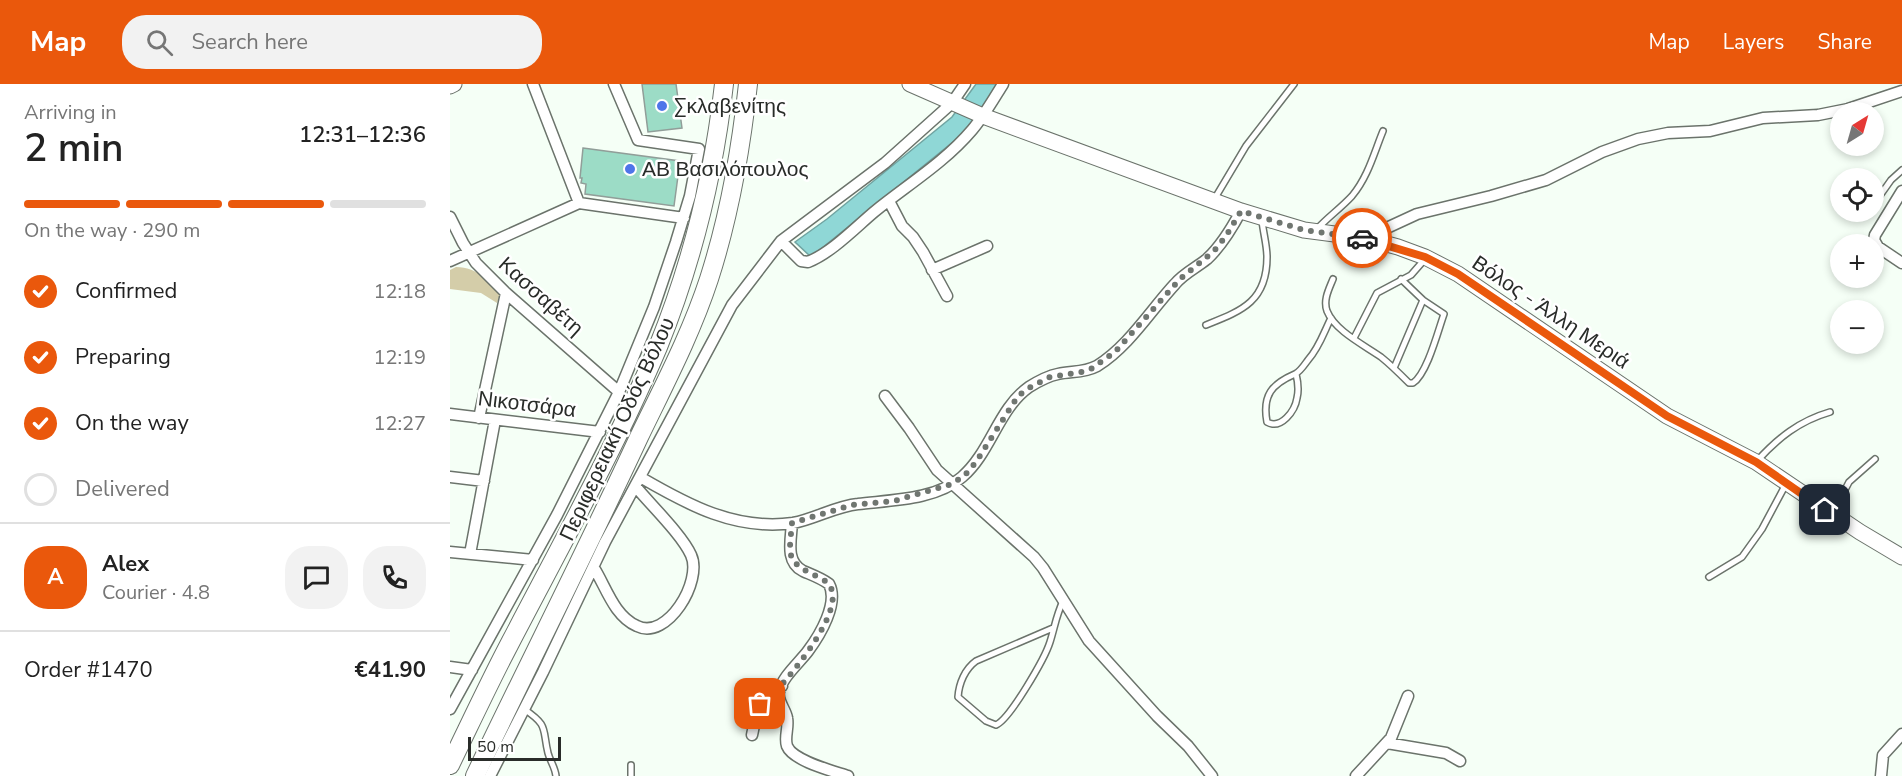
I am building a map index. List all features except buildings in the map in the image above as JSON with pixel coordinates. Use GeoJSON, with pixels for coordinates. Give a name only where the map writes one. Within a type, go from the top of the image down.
{"type":"FeatureCollection","features":[{"type":"Feature","properties":{"kind":"main road"},"geometry":{"type":"LineString","coordinates":[[450,86],[454,84]]}},
{"type":"Feature","properties":{"kind":"main road","name":"Περιφερειακή Οδός Βόλου"},"geometry":{"type":"LineString","coordinates":[[450,765],[509,644],[615,440],[658,346],[679,286],[706,192],[719,130],[724,84]]}},
{"type":"Feature","properties":{"kind":"main road","name":"Βόλος - Άλλη Μεριά"},"geometry":{"type":"LineString","coordinates":[[910,84],[983,116],[1241,211],[1316,232],[1365,238],[1425,257],[1467,280],[1667,416],[1756,462],[1832,514],[1902,557]]}},
{"type":"Feature","properties":{"kind":"main road","name":"Περιφερειακή Οδός Βόλου"},"geometry":{"type":"LineString","coordinates":[[475,776],[558,603],[607,509],[699,306],[709,277],[730,194],[750,89]]}},
{"type":"Feature","properties":{"kind":"street"},"geometry":{"type":"LineString","coordinates":[[533,84],[579,203]]}},
{"type":"Feature","properties":{"kind":"street"},"geometry":{"type":"LineString","coordinates":[[450,709],[533,560],[600,432],[654,307],[684,218],[699,149],[638,140],[614,84]]}},
{"type":"Feature","properties":{"kind":"street"},"geometry":{"type":"LineString","coordinates":[[490,776],[605,542],[732,305],[781,241],[885,163],[952,103],[965,84]]}},
{"type":"Feature","properties":{"kind":"street"},"geometry":{"type":"LineString","coordinates":[[781,241],[801,261],[810,261],[844,237],[927,173],[960,143],[983,116],[1002,84]]}},
{"type":"Feature","properties":{"kind":"street"},"geometry":{"type":"LineString","coordinates":[[1365,238],[1417,213],[1491,196],[1546,180],[1602,152],[1638,139],[1710,131],[1764,118],[1818,115],[1848,109],[1902,91]]}},
{"type":"Feature","properties":{"kind":"street"},"geometry":{"type":"LineString","coordinates":[[1902,191],[1874,240],[1878,247],[1902,263]]}},
{"type":"Feature","properties":{"kind":"street"},"geometry":{"type":"LineString","coordinates":[[889,201],[902,226],[915,239],[947,296]]}},
{"type":"Feature","properties":{"kind":"street"},"geometry":{"type":"LineString","coordinates":[[450,261],[579,203],[684,218]]}},
{"type":"Feature","properties":{"kind":"street"},"geometry":{"type":"LineString","coordinates":[[638,482],[708,512],[732,520],[762,525],[792,523],[852,505],[894,501],[952,484],[965,475],[976,462],[1018,396],[1050,377],[1091,369],[1115,352],[1180,279],[1214,251],[1241,211]]}},
{"type":"Feature","properties":{"kind":"street","name":"Κασσαβέτη"},"geometry":{"type":"LineString","coordinates":[[450,218],[468,253],[476,263],[506,293],[619,392]]}},
{"type":"Feature","properties":{"kind":"street"},"geometry":{"type":"LineString","coordinates":[[932,270],[987,246]]}},
{"type":"Feature","properties":{"kind":"street"},"geometry":{"type":"LineString","coordinates":[[479,418],[506,293]]}},
{"type":"Feature","properties":{"kind":"street"},"geometry":{"type":"LineString","coordinates":[[885,396],[934,466],[1034,557],[1089,641],[1157,716],[1188,746],[1212,776]]}},
{"type":"Feature","properties":{"kind":"street","name":"Νικοτσάρα"},"geometry":{"type":"LineString","coordinates":[[450,414],[600,432]]}},
{"type":"Feature","properties":{"kind":"street"},"geometry":{"type":"LineString","coordinates":[[470,554],[495,420]]}},
{"type":"Feature","properties":{"kind":"street"},"geometry":{"type":"LineString","coordinates":[[450,477],[484,481]]}},
{"type":"Feature","properties":{"kind":"street"},"geometry":{"type":"LineString","coordinates":[[594,568],[619,613],[636,626],[650,629],[662,623],[683,600],[694,576],[692,555],[638,482]]}},
{"type":"Feature","properties":{"kind":"street"},"geometry":{"type":"LineString","coordinates":[[792,523],[790,553],[793,562],[798,568],[829,584],[833,596],[829,612],[812,645],[782,686],[779,698],[787,717],[786,743],[789,750],[800,758],[848,776]]}},
{"type":"Feature","properties":{"kind":"street"},"geometry":{"type":"LineString","coordinates":[[450,552],[533,560]]}},
{"type":"Feature","properties":{"kind":"street"},"geometry":{"type":"LineString","coordinates":[[450,668],[472,670]]}},
{"type":"Feature","properties":{"kind":"street"},"geometry":{"type":"LineString","coordinates":[[752,735],[756,714],[765,695],[782,686]]}},
{"type":"Feature","properties":{"kind":"street"},"geometry":{"type":"LineString","coordinates":[[1356,776],[1388,743],[1408,696]]}},
{"type":"Feature","properties":{"kind":"street"},"geometry":{"type":"LineString","coordinates":[[1881,776],[1883,755],[1902,734]]}},
{"type":"Feature","properties":{"kind":"street"},"geometry":{"type":"LineString","coordinates":[[1388,743],[1439,751],[1460,760]]}},
{"type":"Feature","properties":{"kind":"lane"},"geometry":{"type":"LineString","coordinates":[[1213,201],[1246,146],[1294,84]]}},
{"type":"Feature","properties":{"kind":"lane"},"geometry":{"type":"LineString","coordinates":[[1316,232],[1363,182],[1383,131]]}},
{"type":"Feature","properties":{"kind":"lane"},"geometry":{"type":"LineString","coordinates":[[1884,191],[1902,170]]}},
{"type":"Feature","properties":{"kind":"lane"},"geometry":{"type":"LineString","coordinates":[[1206,325],[1244,308],[1258,295],[1266,271],[1267,258],[1262,218]]}},
{"type":"Feature","properties":{"kind":"lane"},"geometry":{"type":"LineString","coordinates":[[1354,338],[1377,293],[1418,269],[1425,257]]}},
{"type":"Feature","properties":{"kind":"lane"},"geometry":{"type":"LineString","coordinates":[[1333,279],[1325,300],[1331,318],[1394,368],[1409,383],[1413,383],[1425,366],[1444,314],[1423,300],[1401,279]]}},
{"type":"Feature","properties":{"kind":"lane"},"geometry":{"type":"LineString","coordinates":[[1394,368],[1423,300]]}},
{"type":"Feature","properties":{"kind":"lane"},"geometry":{"type":"LineString","coordinates":[[1296,374],[1298,392],[1295,405],[1281,422],[1270,424],[1267,422],[1266,414],[1270,393],[1284,378],[1296,374],[1311,357],[1331,318]]}},
{"type":"Feature","properties":{"kind":"lane"},"geometry":{"type":"LineString","coordinates":[[1756,462],[1776,440],[1792,428],[1830,412]]}},
{"type":"Feature","properties":{"kind":"lane"},"geometry":{"type":"LineString","coordinates":[[1832,514],[1849,482],[1875,459]]}},
{"type":"Feature","properties":{"kind":"lane"},"geometry":{"type":"LineString","coordinates":[[1709,577],[1742,557],[1762,529],[1786,483]]}},
{"type":"Feature","properties":{"kind":"lane"},"geometry":{"type":"LineString","coordinates":[[1053,628],[976,661],[963,677],[958,697],[986,721],[996,725],[1002,722],[1018,700],[1046,652],[1063,601]]}},
{"type":"Feature","properties":{"kind":"lane"},"geometry":{"type":"LineString","coordinates":[[524,709],[542,724],[555,776]]}},
{"type":"Feature","properties":{"kind":"lane"},"geometry":{"type":"LineString","coordinates":[[631,765],[631,776]]}},
{"type":"Feature","properties":{"kind":"shaded area"},"geometry":{"type":"Polygon","coordinates":[[[456,267],[476,272],[486,279],[500,294],[497,303],[481,293],[450,289],[450,270],[456,267]]]}},
{"type":"Feature","properties":{"kind":"water"},"geometry":{"type":"Polygon","coordinates":[[[976,84],[998,84],[969,129],[811,257],[795,242],[827,219],[952,117],[976,84]]]}},
{"type":"Feature","properties":{"kind":"way so far"},"geometry":{"type":"LineString","coordinates":[[760,704],[771,690],[782,686],[812,645],[832,604],[833,590],[829,584],[798,568],[793,562],[790,553],[792,523],[852,505],[884,503],[940,490],[965,475],[986,448],[1018,396],[1037,382],[1059,374],[1082,372],[1102,363],[1133,334],[1180,279],[1214,251],[1241,211],[1304,230],[1362,238]]}},
{"type":"Feature","properties":{"kind":"place","name":"Σκλαβενίτης"},"geometry":{"type":"Point","coordinates":[662,106]}},
{"type":"Feature","properties":{"kind":"place","name":"ΑΒ Βασιλόπουλος"},"geometry":{"type":"Point","coordinates":[630,169]}},
{"type":"Feature","properties":{"kind":"route"},"geometry":{"type":"LineString","coordinates":[[1362,238],[1425,257],[1458,274],[1667,416],[1756,462],[1825,510]]}}]}
